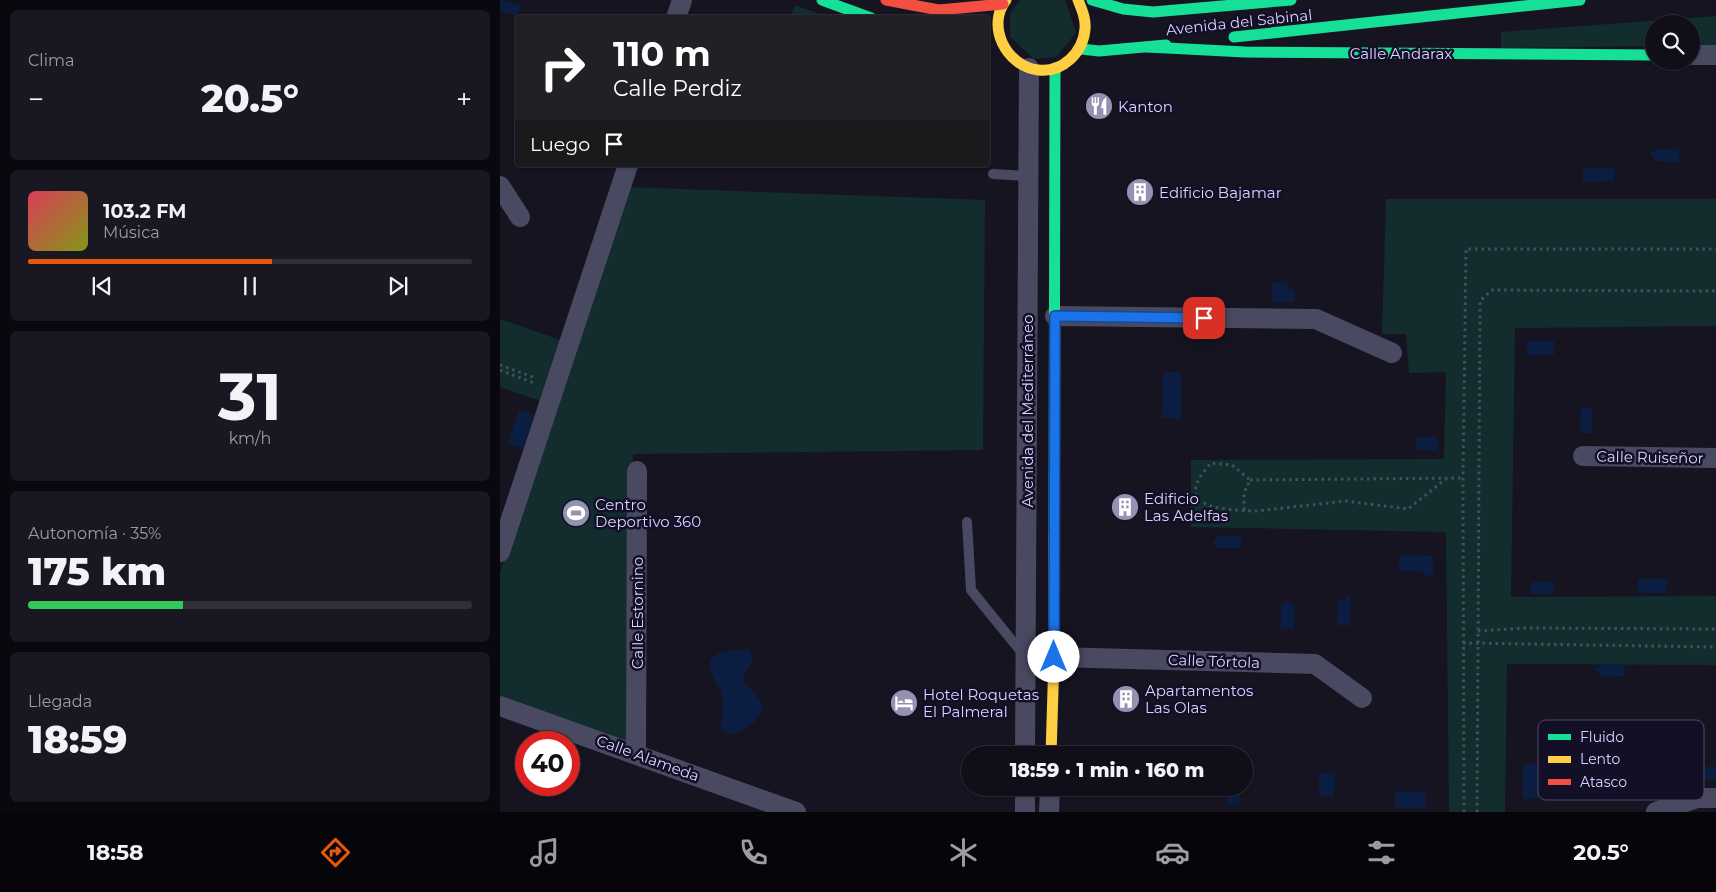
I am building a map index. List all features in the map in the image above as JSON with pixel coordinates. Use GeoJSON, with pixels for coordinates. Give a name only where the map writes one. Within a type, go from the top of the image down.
{"type":"FeatureCollection","features":[{"type":"Feature","properties":{"kind":"street"},"geometry":{"type":"LineString","coordinates":[[677,15],[682,0]]}},
{"type":"Feature","properties":{"kind":"street"},"geometry":{"type":"LineString","coordinates":[[822,0],[863,15]]}},
{"type":"Feature","properties":{"kind":"street"},"geometry":{"type":"LineString","coordinates":[[886,0],[939,10],[1005,2]]}},
{"type":"Feature","properties":{"kind":"street"},"geometry":{"type":"LineString","coordinates":[[1005,62],[1037,70],[1055,68],[1069,62],[1080,49],[1086,34],[1084,8],[1078,0]]}},
{"type":"Feature","properties":{"kind":"street","name":"Avenida del Sabinal"},"geometry":{"type":"LineString","coordinates":[[1092,0],[1123,9],[1153,12],[1291,0]]}},
{"type":"Feature","properties":{"kind":"street","name":"Avenida del Sabinal"},"geometry":{"type":"LineString","coordinates":[[1080,49],[1099,50],[1148,47],[1580,0]]}},
{"type":"Feature","properties":{"kind":"street"},"geometry":{"type":"LineString","coordinates":[[1005,2],[998,18],[999,36],[1005,50],[1026,66]]}},
{"type":"Feature","properties":{"kind":"street","name":"Calle Andarax"},"geometry":{"type":"LineString","coordinates":[[1148,47],[1244,52],[1645,54]]}},
{"type":"Feature","properties":{"kind":"street"},"geometry":{"type":"LineString","coordinates":[[1700,55],[1716,55]]}},
{"type":"Feature","properties":{"kind":"street","name":"Avenida del Mediterráneo"},"geometry":{"type":"LineString","coordinates":[[1025,746],[1029,176],[1026,66]]}},
{"type":"Feature","properties":{"kind":"street","name":"Avenida del Mediterráneo"},"geometry":{"type":"LineString","coordinates":[[1051,746],[1054,657],[1055,68]]}},
{"type":"Feature","properties":{"kind":"street"},"geometry":{"type":"LineString","coordinates":[[500,552],[627,167]]}},
{"type":"Feature","properties":{"kind":"street"},"geometry":{"type":"LineString","coordinates":[[500,186],[520,216]]}},
{"type":"Feature","properties":{"kind":"street"},"geometry":{"type":"LineString","coordinates":[[1055,316],[1316,319],[1392,352]]}},
{"type":"Feature","properties":{"kind":"street","name":"Calle Ruiseñor"},"geometry":{"type":"LineString","coordinates":[[1584,456],[1716,458]]}},
{"type":"Feature","properties":{"kind":"street","name":"Calle Estornino"},"geometry":{"type":"LineString","coordinates":[[636,754],[637,471]]}},
{"type":"Feature","properties":{"kind":"street","name":"Calle Tórtola"},"geometry":{"type":"LineString","coordinates":[[1054,657],[1315,664],[1362,698]]}},
{"type":"Feature","properties":{"kind":"street","name":"Calle Alameda"},"geometry":{"type":"LineString","coordinates":[[500,706],[796,812]]}},
{"type":"Feature","properties":{"kind":"street"},"geometry":{"type":"LineString","coordinates":[[1025,796],[1025,812]]}},
{"type":"Feature","properties":{"kind":"street"},"geometry":{"type":"LineString","coordinates":[[1049,812],[1050,796]]}},
{"type":"Feature","properties":{"kind":"street"},"geometry":{"type":"LineString","coordinates":[[1656,812],[1692,800]]}},
{"type":"Feature","properties":{"kind":"lane"},"geometry":{"type":"LineString","coordinates":[[993,174],[1029,176]]}},
{"type":"Feature","properties":{"kind":"lane"},"geometry":{"type":"LineString","coordinates":[[967,522],[971,590],[1026,658]]}},
{"type":"Feature","properties":{"kind":"path"},"geometry":{"type":"LineString","coordinates":[[1464,812],[1463,478],[1466,249],[1716,249]]}},
{"type":"Feature","properties":{"kind":"path"},"geometry":{"type":"LineString","coordinates":[[1476,812],[1480,301],[1492,290],[1716,290]]}},
{"type":"Feature","properties":{"kind":"path"},"geometry":{"type":"LineString","coordinates":[[500,364],[554,388]]}},
{"type":"Feature","properties":{"kind":"path"},"geometry":{"type":"LineString","coordinates":[[500,370],[554,388]]}},
{"type":"Feature","properties":{"kind":"path"},"geometry":{"type":"LineString","coordinates":[[1447,478],[1408,509],[1346,501],[1256,511],[1212,508],[1200,500],[1196,491],[1198,479],[1211,463],[1232,465],[1250,480],[1447,478],[1463,478]]}},
{"type":"Feature","properties":{"kind":"path"},"geometry":{"type":"LineString","coordinates":[[1244,510],[1244,493],[1250,480]]}},
{"type":"Feature","properties":{"kind":"path"},"geometry":{"type":"LineString","coordinates":[[1478,631],[1526,628],[1716,629]]}},
{"type":"Feature","properties":{"kind":"path"},"geometry":{"type":"LineString","coordinates":[[1463,643],[1716,647]]}},
{"type":"Feature","properties":{"kind":"green space"},"geometry":{"type":"Polygon","coordinates":[[[1020,0],[1065,0],[1076,33],[1056,57],[1034,59],[1010,37],[1010,13],[1020,0]]]}},
{"type":"Feature","properties":{"kind":"green space"},"geometry":{"type":"Polygon","coordinates":[[[795,5],[822,15],[791,15],[795,5]]]}},
{"type":"Feature","properties":{"kind":"green space"},"geometry":{"type":"Polygon","coordinates":[[[1716,16],[1716,45],[1700,46],[1700,17],[1716,16]]]}},
{"type":"Feature","properties":{"kind":"green space"},"geometry":{"type":"Polygon","coordinates":[[[1645,21],[1645,46],[1501,48],[1501,32],[1645,21]]]}},
{"type":"Feature","properties":{"kind":"green space","name":"Centro Deportivo 360"},"geometry":{"type":"Polygon","coordinates":[[[626,187],[985,200],[983,450],[633,454],[631,746],[500,699],[500,573],[626,187]]]}},
{"type":"Feature","properties":{"kind":"green space"},"geometry":{"type":"Polygon","coordinates":[[[1386,199],[1716,199],[1716,326],[1515,328],[1511,597],[1716,596],[1716,665],[1507,664],[1505,812],[1449,812],[1446,532],[1191,527],[1191,460],[1444,459],[1446,372],[1409,373],[1406,334],[1382,334],[1386,199]]]}},
{"type":"Feature","properties":{"kind":"green space"},"geometry":{"type":"Polygon","coordinates":[[[500,319],[569,343],[549,404],[500,387],[500,319]]]}},
{"type":"Feature","properties":{"kind":"water"},"geometry":{"type":"Polygon","coordinates":[[[500,0],[520,5],[517,15],[500,11],[500,0]]]}},
{"type":"Feature","properties":{"kind":"water"},"geometry":{"type":"Polygon","coordinates":[[[1655,149],[1679,149],[1679,162],[1655,161],[1650,155],[1651,152],[1655,152],[1655,149]]]}},
{"type":"Feature","properties":{"kind":"water"},"geometry":{"type":"Polygon","coordinates":[[[1583,168],[1615,168],[1614,181],[1583,182],[1583,168]]]}},
{"type":"Feature","properties":{"kind":"water"},"geometry":{"type":"Polygon","coordinates":[[[1272,283],[1287,283],[1287,289],[1295,289],[1295,302],[1272,302],[1272,283]]]}},
{"type":"Feature","properties":{"kind":"water"},"geometry":{"type":"Polygon","coordinates":[[[1527,341],[1554,341],[1554,355],[1527,355],[1527,341]]]}},
{"type":"Feature","properties":{"kind":"water"},"geometry":{"type":"Polygon","coordinates":[[[1163,372],[1181,372],[1181,419],[1162,418],[1163,372]]]}},
{"type":"Feature","properties":{"kind":"water"},"geometry":{"type":"Polygon","coordinates":[[[1581,408],[1592,408],[1592,433],[1580,433],[1581,408]]]}},
{"type":"Feature","properties":{"kind":"water"},"geometry":{"type":"Polygon","coordinates":[[[519,410],[534,415],[523,449],[508,444],[519,410]]]}},
{"type":"Feature","properties":{"kind":"water"},"geometry":{"type":"Polygon","coordinates":[[[1416,437],[1438,437],[1438,451],[1416,450],[1416,437]]]}},
{"type":"Feature","properties":{"kind":"water"},"geometry":{"type":"Polygon","coordinates":[[[1216,536],[1241,536],[1241,548],[1217,548],[1213,542],[1217,538],[1216,536]]]}},
{"type":"Feature","properties":{"kind":"water"},"geometry":{"type":"Polygon","coordinates":[[[1399,555],[1433,556],[1433,574],[1427,576],[1420,571],[1399,571],[1399,555]]]}},
{"type":"Feature","properties":{"kind":"water"},"geometry":{"type":"Polygon","coordinates":[[[1638,579],[1668,579],[1666,593],[1638,593],[1638,579]]]}},
{"type":"Feature","properties":{"kind":"water"},"geometry":{"type":"Polygon","coordinates":[[[1531,582],[1554,582],[1554,594],[1531,594],[1531,582]]]}},
{"type":"Feature","properties":{"kind":"water"},"geometry":{"type":"Polygon","coordinates":[[[1347,596],[1351,596],[1350,625],[1337,625],[1338,599],[1346,600],[1347,596]]]}},
{"type":"Feature","properties":{"kind":"water"},"geometry":{"type":"Polygon","coordinates":[[[1286,601],[1294,604],[1294,629],[1281,629],[1281,604],[1284,604],[1286,601]]]}},
{"type":"Feature","properties":{"kind":"water"},"geometry":{"type":"Polygon","coordinates":[[[742,649],[749,650],[753,659],[743,680],[759,699],[762,710],[756,720],[746,729],[729,734],[720,727],[723,700],[710,665],[714,656],[719,653],[742,649]]]}},
{"type":"Feature","properties":{"kind":"water"},"geometry":{"type":"Polygon","coordinates":[[[1600,665],[1624,665],[1625,676],[1600,677],[1600,674],[1595,671],[1600,665]]]}},
{"type":"Feature","properties":{"kind":"water"},"geometry":{"type":"Polygon","coordinates":[[[1531,762],[1538,766],[1538,798],[1523,799],[1523,769],[1521,767],[1531,762]]]}},
{"type":"Feature","properties":{"kind":"water"},"geometry":{"type":"Polygon","coordinates":[[[1705,767],[1716,767],[1716,780],[1705,780],[1705,767]]]}},
{"type":"Feature","properties":{"kind":"water"},"geometry":{"type":"Polygon","coordinates":[[[1319,773],[1335,773],[1334,797],[1319,796],[1319,773]]]}},
{"type":"Feature","properties":{"kind":"water"},"geometry":{"type":"Polygon","coordinates":[[[1395,791],[1426,792],[1426,808],[1395,808],[1395,791]]]}},
{"type":"Feature","properties":{"kind":"water"},"geometry":{"type":"Polygon","coordinates":[[[1227,796],[1240,796],[1239,805],[1227,804],[1227,796]]]}},
{"type":"Feature","properties":{"kind":"traffic: fast"},"geometry":{"type":"LineString","coordinates":[[822,0],[863,15]]}},
{"type":"Feature","properties":{"kind":"traffic: fast"},"geometry":{"type":"LineString","coordinates":[[1092,0],[1123,9],[1153,12],[1291,0]]}},
{"type":"Feature","properties":{"kind":"traffic: fast"},"geometry":{"type":"LineString","coordinates":[[1234,37],[1580,0]]}},
{"type":"Feature","properties":{"kind":"traffic: fast"},"geometry":{"type":"LineString","coordinates":[[1081,49],[1099,51],[1166,45]]}},
{"type":"Feature","properties":{"kind":"traffic: fast"},"geometry":{"type":"LineString","coordinates":[[1147,47],[1245,52],[1645,55]]}},
{"type":"Feature","properties":{"kind":"traffic: fast"},"geometry":{"type":"LineString","coordinates":[[1054,536],[1055,68]]}},
{"type":"Feature","properties":{"kind":"traffic: slow"},"geometry":{"type":"LineString","coordinates":[[1006,0],[1000,10],[998,21],[999,33],[1003,43],[1017,61],[1027,67],[1038,70],[1047,70],[1063,65],[1076,53],[1083,38],[1085,25],[1078,0]]}},
{"type":"Feature","properties":{"kind":"traffic: slow"},"geometry":{"type":"LineString","coordinates":[[1051,746],[1054,657],[1054,536]]}},
{"type":"Feature","properties":{"kind":"traffic: jam"},"geometry":{"type":"LineString","coordinates":[[886,0],[939,10],[1003,4]]}},
{"type":"Feature","properties":{"kind":"place","name":"Kanton"},"geometry":{"type":"Point","coordinates":[1099,106]}},
{"type":"Feature","properties":{"kind":"place","name":"Edificio Bajamar"},"geometry":{"type":"Point","coordinates":[1140,192]}},
{"type":"Feature","properties":{"kind":"place","name":"Edificio Las Adelfas"},"geometry":{"type":"Point","coordinates":[1125,507]}},
{"type":"Feature","properties":{"kind":"place","name":"Centro Deportivo 360"},"geometry":{"type":"Point","coordinates":[576,513]}},
{"type":"Feature","properties":{"kind":"place","name":"Apartamentos Las Olas"},"geometry":{"type":"Point","coordinates":[1126,699]}},
{"type":"Feature","properties":{"kind":"place","name":"Hotel Roquetas El Palmeral"},"geometry":{"type":"Point","coordinates":[904,703]}},
{"type":"Feature","properties":{"kind":"route"},"geometry":{"type":"LineString","coordinates":[[1054,657],[1055,316],[1204,318]]}}]}
